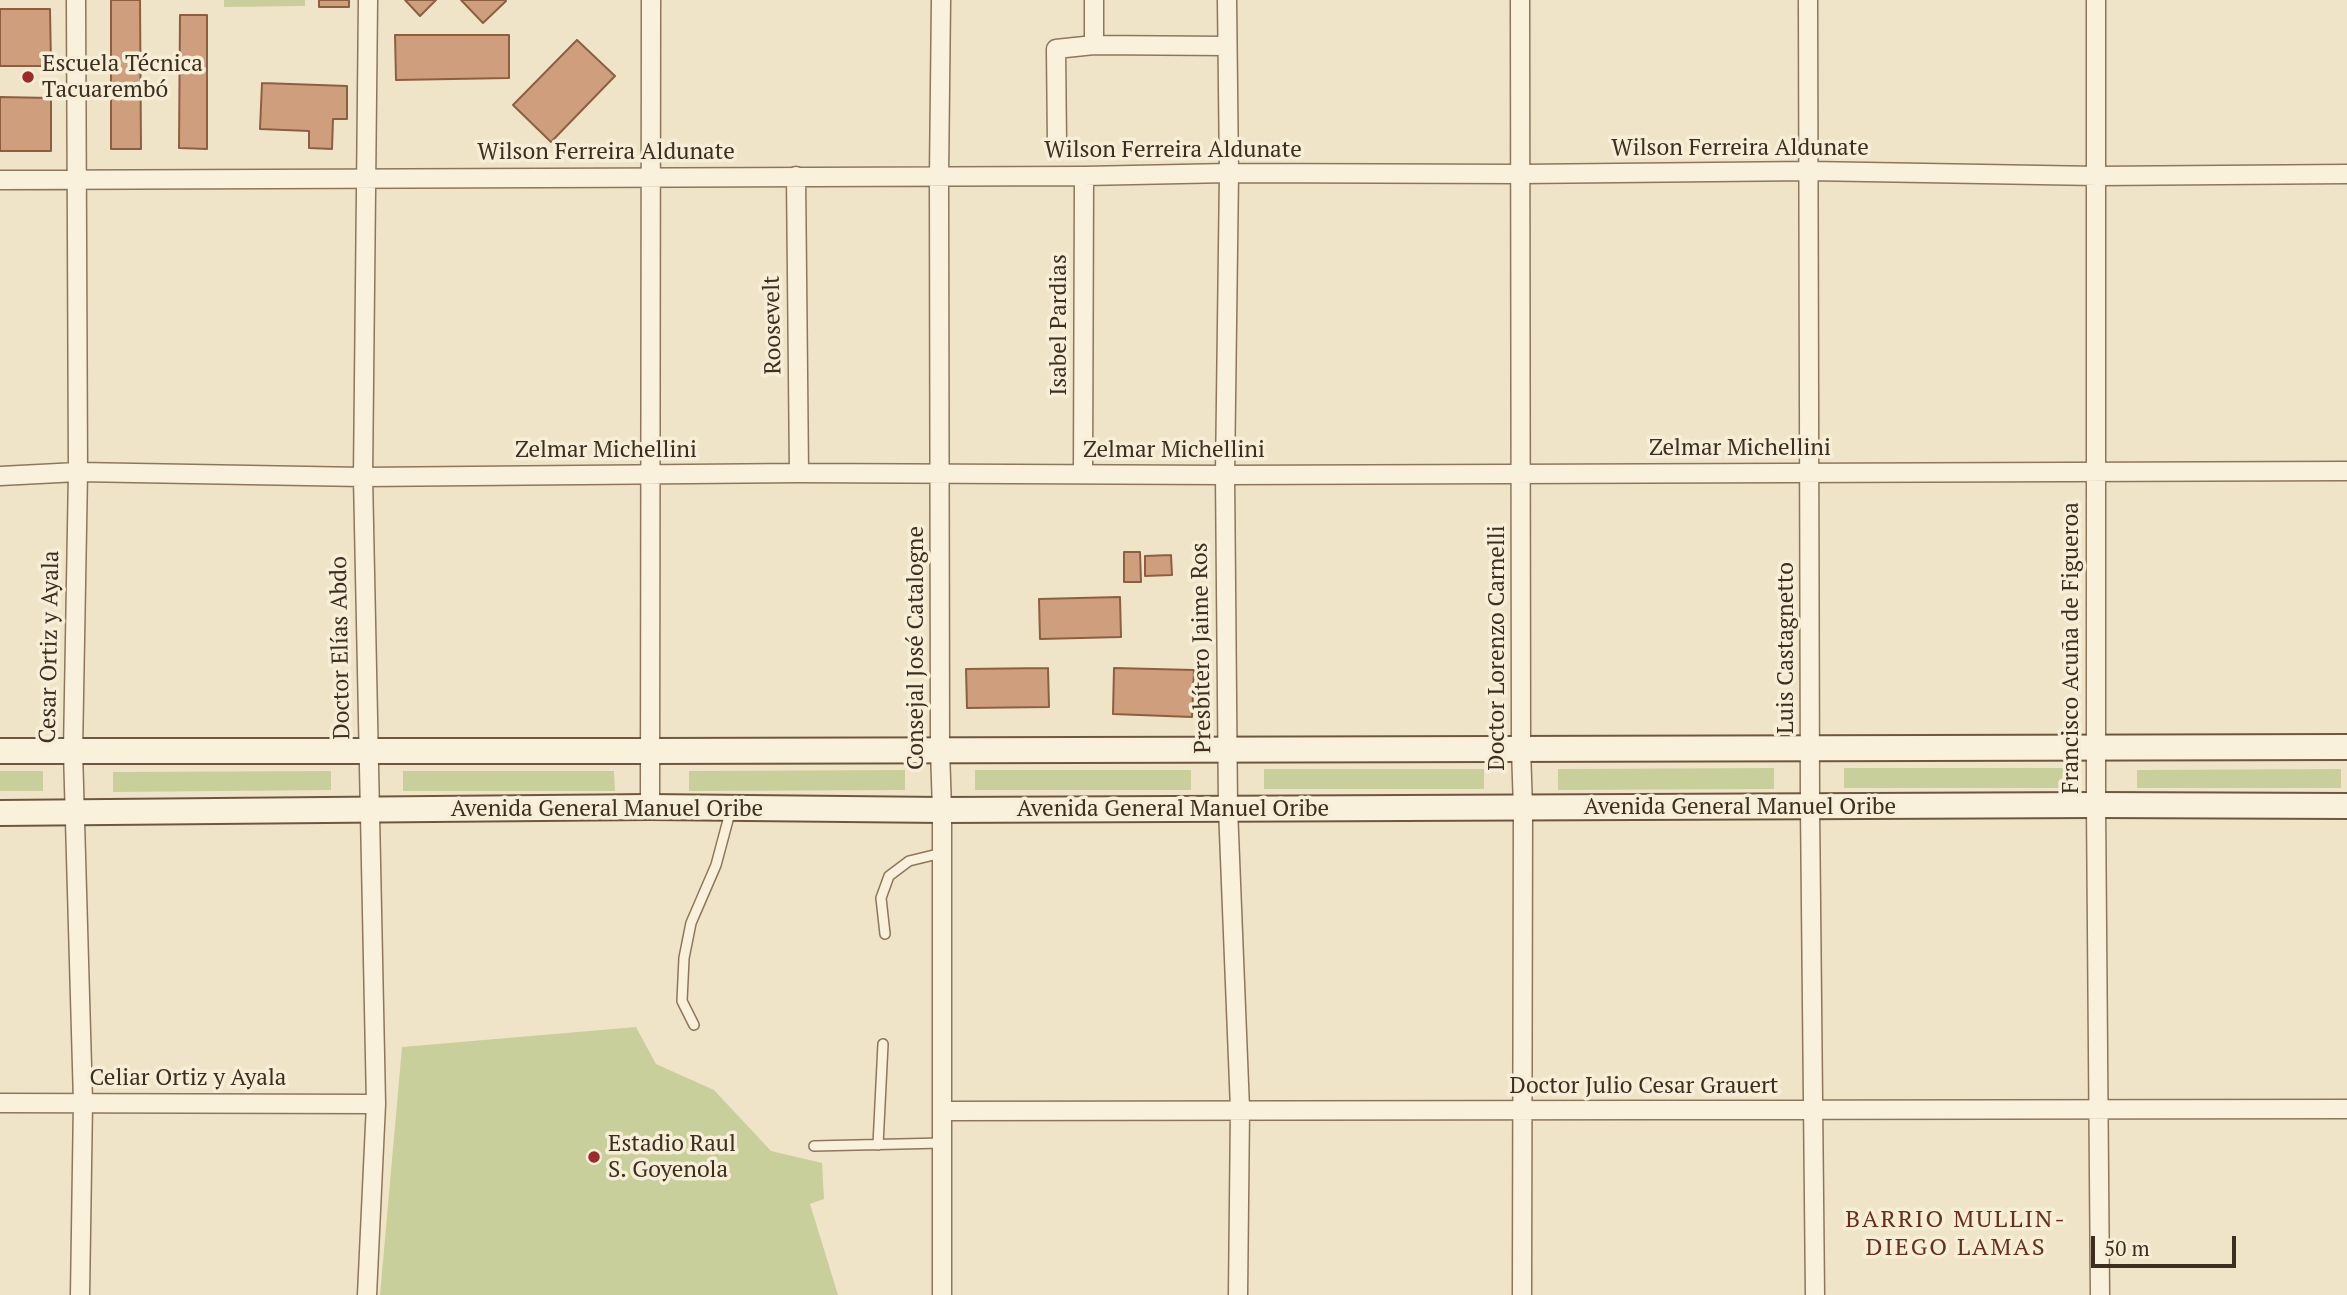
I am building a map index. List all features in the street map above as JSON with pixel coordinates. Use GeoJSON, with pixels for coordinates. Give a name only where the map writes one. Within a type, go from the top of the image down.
{"type":"FeatureCollection","features":[{"type":"Feature","properties":{"kind":"main road"},"geometry":{"type":"LineString","coordinates":[[0,751],[2347,747]]}},
{"type":"Feature","properties":{"kind":"main road","name":"Avenida General Manuel Oribe"},"geometry":{"type":"LineString","coordinates":[[0,813],[650,807],[942,810],[2347,806]]}},
{"type":"Feature","properties":{"kind":"street","name":"Cesar Ortiz y Ayala"},"geometry":{"type":"LineString","coordinates":[[76,0],[78,472],[73,813],[83,1102],[79,1295]]}},
{"type":"Feature","properties":{"kind":"street","name":"Doctor Elías Abdo"},"geometry":{"type":"LineString","coordinates":[[367,1295],[376,1104],[363,477],[364,178],[368,0]]}},
{"type":"Feature","properties":{"kind":"street"},"geometry":{"type":"LineString","coordinates":[[650,807],[651,0]]}},
{"type":"Feature","properties":{"kind":"street","name":"Consejal José Catalogne"},"geometry":{"type":"LineString","coordinates":[[941,0],[939,475],[942,1295]]}},
{"type":"Feature","properties":{"kind":"street"},"geometry":{"type":"LineString","coordinates":[[1094,0],[1094,45]]}},
{"type":"Feature","properties":{"kind":"street","name":"Presbítero Jaime Ros"},"geometry":{"type":"LineString","coordinates":[[1227,0],[1227,808],[1240,1109],[1238,1295]]}},
{"type":"Feature","properties":{"kind":"street","name":"Doctor Lorenzo Carnelli"},"geometry":{"type":"LineString","coordinates":[[1520,0],[1521,749],[1524,808],[1522,1295]]}},
{"type":"Feature","properties":{"kind":"street","name":"Luis Castagnetto"},"geometry":{"type":"LineString","coordinates":[[1808,0],[1810,807],[1815,1295]]}},
{"type":"Feature","properties":{"kind":"street","name":"Francisco Acuña de Figueroa"},"geometry":{"type":"LineString","coordinates":[[2095,0],[2096,805],[2100,1295]]}},
{"type":"Feature","properties":{"kind":"street"},"geometry":{"type":"LineString","coordinates":[[1057,144],[1056,48],[1094,45],[1227,46]]}},
{"type":"Feature","properties":{"kind":"street","name":"Wilson Ferreira Aldunate"},"geometry":{"type":"LineString","coordinates":[[0,180],[1809,171],[2097,176],[2347,174]]}},
{"type":"Feature","properties":{"kind":"street","name":"Roosevelt"},"geometry":{"type":"LineString","coordinates":[[796,176],[799,473]]}},
{"type":"Feature","properties":{"kind":"street","name":"Isabel Pardias"},"geometry":{"type":"LineString","coordinates":[[1083,474],[1084,176]]}},
{"type":"Feature","properties":{"kind":"street","name":"Zelmar Michellini"},"geometry":{"type":"LineString","coordinates":[[0,476],[78,472],[363,477],[799,473],[1225,475],[2347,471]]}},
{"type":"Feature","properties":{"kind":"street","name":"Celiar Ortiz y Ayala"},"geometry":{"type":"LineString","coordinates":[[0,1103],[376,1104]]}},
{"type":"Feature","properties":{"kind":"street","name":"Doctor Julio Cesar Grauert"},"geometry":{"type":"LineString","coordinates":[[942,1111],[2347,1109]]}},
{"type":"Feature","properties":{"kind":"lane"},"geometry":{"type":"LineString","coordinates":[[694,1025],[682,1001],[684,958],[691,923],[716,864],[731,808]]}},
{"type":"Feature","properties":{"kind":"lane"},"geometry":{"type":"LineString","coordinates":[[885,933],[881,898],[889,876],[909,861],[942,853]]}},
{"type":"Feature","properties":{"kind":"lane"},"geometry":{"type":"LineString","coordinates":[[878,1145],[883,1044]]}},
{"type":"Feature","properties":{"kind":"lane"},"geometry":{"type":"LineString","coordinates":[[814,1146],[942,1143]]}},
{"type":"Feature","properties":{"kind":"green space"},"geometry":{"type":"Polygon","coordinates":[[[224,0],[305,0],[305,6],[224,7],[224,0]]]}},
{"type":"Feature","properties":{"kind":"green space"},"geometry":{"type":"Polygon","coordinates":[[[1774,768],[1774,789],[1558,790],[1558,769],[1774,768]]]}},
{"type":"Feature","properties":{"kind":"green space"},"geometry":{"type":"Polygon","coordinates":[[[1844,768],[2064,768],[2064,788],[1844,788],[1844,768]]]}},
{"type":"Feature","properties":{"kind":"green space"},"geometry":{"type":"Polygon","coordinates":[[[1264,769],[1484,769],[1484,789],[1264,789],[1264,769]]]}},
{"type":"Feature","properties":{"kind":"green space"},"geometry":{"type":"Polygon","coordinates":[[[2341,769],[2341,788],[2137,788],[2137,770],[2341,769]]]}},
{"type":"Feature","properties":{"kind":"green space"},"geometry":{"type":"Polygon","coordinates":[[[905,770],[905,790],[689,791],[689,771],[905,770]]]}},
{"type":"Feature","properties":{"kind":"green space"},"geometry":{"type":"Polygon","coordinates":[[[975,770],[1191,770],[1191,790],[975,790],[975,770]]]}},
{"type":"Feature","properties":{"kind":"green space"},"geometry":{"type":"Polygon","coordinates":[[[0,771],[43,771],[43,791],[0,791],[0,771]]]}},
{"type":"Feature","properties":{"kind":"green space"},"geometry":{"type":"Polygon","coordinates":[[[331,771],[331,790],[113,792],[113,772],[331,771]]]}},
{"type":"Feature","properties":{"kind":"green space"},"geometry":{"type":"Polygon","coordinates":[[[403,771],[614,771],[615,791],[403,791],[403,771]]]}},
{"type":"Feature","properties":{"kind":"green space","name":"Estadio Raul S. Goyenola"},"geometry":{"type":"Polygon","coordinates":[[[636,1027],[656,1064],[714,1090],[771,1151],[822,1163],[824,1199],[810,1204],[838,1295],[380,1295],[402,1047],[636,1027]]]}},
{"type":"Feature","properties":{"kind":"building"},"geometry":{"type":"Polygon","coordinates":[[[111,0],[140,0],[141,149],[111,149],[111,0]]]}},
{"type":"Feature","properties":{"kind":"building"},"geometry":{"type":"Polygon","coordinates":[[[319,0],[349,0],[349,7],[319,7],[319,0]]]}},
{"type":"Feature","properties":{"kind":"building"},"geometry":{"type":"Polygon","coordinates":[[[405,0],[436,0],[420,16],[405,0]]]}},
{"type":"Feature","properties":{"kind":"building"},"geometry":{"type":"Polygon","coordinates":[[[461,0],[505,0],[506,1],[483,23],[461,0]]]}},
{"type":"Feature","properties":{"kind":"building"},"geometry":{"type":"Polygon","coordinates":[[[0,9],[50,9],[51,66],[0,66],[0,9]]]}},
{"type":"Feature","properties":{"kind":"building"},"geometry":{"type":"Polygon","coordinates":[[[180,15],[207,15],[207,149],[179,148],[180,15]]]}},
{"type":"Feature","properties":{"kind":"building"},"geometry":{"type":"Polygon","coordinates":[[[395,35],[509,35],[509,78],[396,80],[395,35]]]}},
{"type":"Feature","properties":{"kind":"building"},"geometry":{"type":"Polygon","coordinates":[[[577,40],[615,76],[551,142],[513,105],[577,40]]]}},
{"type":"Feature","properties":{"kind":"building"},"geometry":{"type":"Polygon","coordinates":[[[262,83],[347,86],[347,119],[333,119],[332,149],[309,148],[309,131],[260,129],[262,83]]]}},
{"type":"Feature","properties":{"kind":"building"},"geometry":{"type":"Polygon","coordinates":[[[0,97],[51,98],[51,151],[0,151],[0,97]]]}},
{"type":"Feature","properties":{"kind":"building"},"geometry":{"type":"Polygon","coordinates":[[[1124,552],[1140,552],[1141,582],[1124,582],[1124,552]]]}},
{"type":"Feature","properties":{"kind":"building"},"geometry":{"type":"Polygon","coordinates":[[[1171,555],[1172,575],[1145,576],[1145,556],[1171,555]]]}},
{"type":"Feature","properties":{"kind":"building"},"geometry":{"type":"Polygon","coordinates":[[[1120,597],[1121,637],[1040,639],[1039,599],[1120,597]]]}},
{"type":"Feature","properties":{"kind":"building"},"geometry":{"type":"Polygon","coordinates":[[[1048,668],[1049,707],[967,708],[966,669],[1048,668]]]}},
{"type":"Feature","properties":{"kind":"building"},"geometry":{"type":"Polygon","coordinates":[[[1114,668],[1194,670],[1192,717],[1113,714],[1114,668]]]}},
{"type":"Feature","properties":{"kind":"place","name":"Escuela Técnica Tacuarembó"},"geometry":{"type":"Point","coordinates":[28,77]}},
{"type":"Feature","properties":{"kind":"place","name":"Estadio Raul S. Goyenola"},"geometry":{"type":"Point","coordinates":[594,1157]}},
{"type":"Feature","properties":{"kind":"district","name":"BARRIO MULLIN- DIEGO LAMAS"},"geometry":{"type":"Point","coordinates":[1956,1234]}}]}
